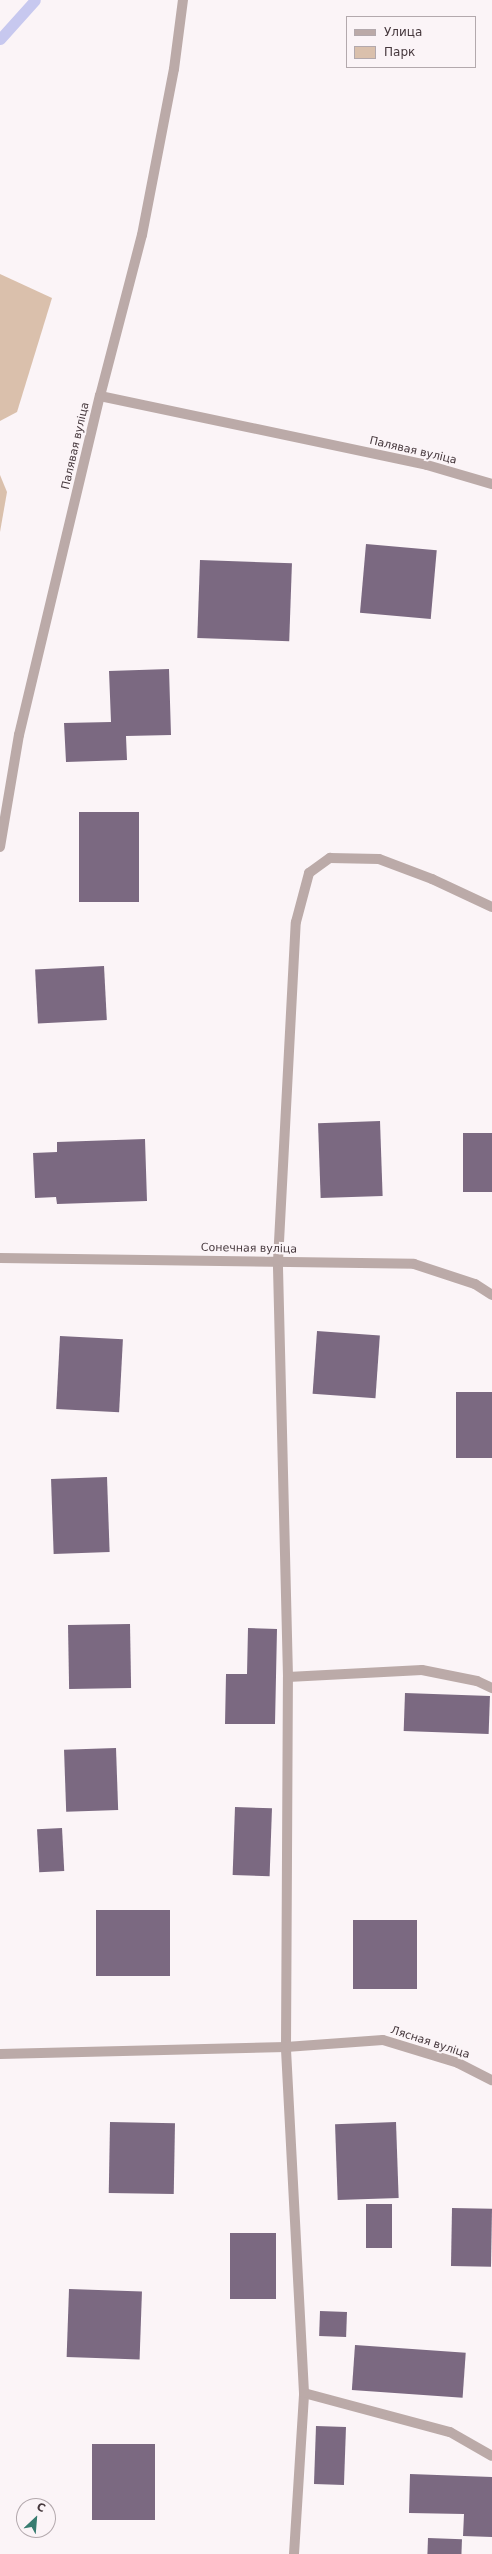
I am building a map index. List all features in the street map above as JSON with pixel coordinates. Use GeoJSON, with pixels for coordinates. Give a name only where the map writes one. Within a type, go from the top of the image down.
{"type":"FeatureCollection","features":[{"type":"Feature","properties":{"kind":"street"},"geometry":{"type":"LineString","coordinates":[[100,396],[142,235],[174,69],[183,0]]}},
{"type":"Feature","properties":{"kind":"street","name":"Палявая вуліца"},"geometry":{"type":"LineString","coordinates":[[0,847],[19,735],[100,396],[427,465],[492,484]]}},
{"type":"Feature","properties":{"kind":"street"},"geometry":{"type":"LineString","coordinates":[[294,2554],[304,2393],[286,2047],[288,1676],[278,1262],[296,922],[309,873],[330,858],[379,860],[432,878],[492,907]]}},
{"type":"Feature","properties":{"kind":"street","name":"Сонечная вуліца"},"geometry":{"type":"LineString","coordinates":[[0,1258],[414,1264],[476,1284],[492,1295]]}},
{"type":"Feature","properties":{"kind":"street"},"geometry":{"type":"LineString","coordinates":[[288,1676],[422,1670],[477,1681],[492,1688]]}},
{"type":"Feature","properties":{"kind":"street","name":"Лясная вуліца"},"geometry":{"type":"LineString","coordinates":[[0,2054],[286,2047],[383,2040],[458,2063],[492,2080]]}},
{"type":"Feature","properties":{"kind":"street"},"geometry":{"type":"LineString","coordinates":[[304,2393],[450,2432],[492,2456]]}},
{"type":"Feature","properties":{"kind":"green space"},"geometry":{"type":"Polygon","coordinates":[[[0,274],[52,298],[17,412],[0,421],[0,274]]]}},
{"type":"Feature","properties":{"kind":"green space"},"geometry":{"type":"Polygon","coordinates":[[[0,475],[7,492],[0,532],[0,475]]]}},
{"type":"Feature","properties":{"kind":"building"},"geometry":{"type":"Polygon","coordinates":[[[366,544],[437,550],[431,619],[360,613],[366,544]]]}},
{"type":"Feature","properties":{"kind":"building"},"geometry":{"type":"Polygon","coordinates":[[[200,560],[292,563],[289,641],[197,638],[200,560]]]}},
{"type":"Feature","properties":{"kind":"building"},"geometry":{"type":"Polygon","coordinates":[[[169,669],[171,735],[126,736],[127,760],[66,762],[64,723],[111,722],[109,671],[169,669]]]}},
{"type":"Feature","properties":{"kind":"building"},"geometry":{"type":"Polygon","coordinates":[[[79,812],[139,812],[139,902],[79,902],[79,812]]]}},
{"type":"Feature","properties":{"kind":"building"},"geometry":{"type":"Polygon","coordinates":[[[104,966],[107,1020],[38,1024],[35,970],[104,966]]]}},
{"type":"Feature","properties":{"kind":"building"},"geometry":{"type":"Polygon","coordinates":[[[380,1121],[383,1196],[321,1198],[318,1123],[380,1121]]]}},
{"type":"Feature","properties":{"kind":"building"},"geometry":{"type":"Polygon","coordinates":[[[463,1133],[492,1133],[492,1192],[463,1192],[463,1133]]]}},
{"type":"Feature","properties":{"kind":"building"},"geometry":{"type":"Polygon","coordinates":[[[145,1139],[147,1201],[57,1204],[56,1197],[35,1198],[33,1153],[57,1152],[57,1142],[145,1139]]]}},
{"type":"Feature","properties":{"kind":"building"},"geometry":{"type":"Polygon","coordinates":[[[317,1331],[380,1335],[375,1398],[313,1394],[317,1331]]]}},
{"type":"Feature","properties":{"kind":"building"},"geometry":{"type":"Polygon","coordinates":[[[60,1336],[123,1339],[119,1412],[56,1409],[60,1336]]]}},
{"type":"Feature","properties":{"kind":"building"},"geometry":{"type":"Polygon","coordinates":[[[456,1392],[492,1392],[492,1458],[456,1458],[456,1392]]]}},
{"type":"Feature","properties":{"kind":"building"},"geometry":{"type":"Polygon","coordinates":[[[107,1477],[110,1552],[54,1554],[51,1479],[107,1477]]]}},
{"type":"Feature","properties":{"kind":"building"},"geometry":{"type":"Polygon","coordinates":[[[130,1624],[131,1688],[69,1689],[68,1625],[130,1624]]]}},
{"type":"Feature","properties":{"kind":"building"},"geometry":{"type":"Polygon","coordinates":[[[248,1628],[277,1629],[275,1724],[225,1724],[226,1674],[247,1674],[248,1628]]]}},
{"type":"Feature","properties":{"kind":"building"},"geometry":{"type":"Polygon","coordinates":[[[405,1693],[490,1696],[489,1734],[404,1731],[405,1693]]]}},
{"type":"Feature","properties":{"kind":"building"},"geometry":{"type":"Polygon","coordinates":[[[116,1748],[118,1810],[66,1812],[64,1750],[116,1748]]]}},
{"type":"Feature","properties":{"kind":"building"},"geometry":{"type":"Polygon","coordinates":[[[235,1807],[272,1808],[270,1876],[233,1875],[235,1807]]]}},
{"type":"Feature","properties":{"kind":"building"},"geometry":{"type":"Polygon","coordinates":[[[62,1828],[64,1871],[39,1872],[37,1829],[62,1828]]]}},
{"type":"Feature","properties":{"kind":"building"},"geometry":{"type":"Polygon","coordinates":[[[96,1910],[170,1910],[170,1976],[96,1976],[96,1910]]]}},
{"type":"Feature","properties":{"kind":"building"},"geometry":{"type":"Polygon","coordinates":[[[353,1920],[417,1920],[417,1989],[353,1989],[353,1920]]]}},
{"type":"Feature","properties":{"kind":"building"},"geometry":{"type":"Polygon","coordinates":[[[110,2122],[175,2123],[174,2194],[109,2193],[110,2122]]]}},
{"type":"Feature","properties":{"kind":"building"},"geometry":{"type":"Polygon","coordinates":[[[396,2122],[399,2198],[338,2200],[335,2124],[396,2122]]]}},
{"type":"Feature","properties":{"kind":"building"},"geometry":{"type":"Polygon","coordinates":[[[366,2204],[392,2204],[392,2248],[366,2248],[366,2204]]]}},
{"type":"Feature","properties":{"kind":"building"},"geometry":{"type":"Polygon","coordinates":[[[452,2208],[492,2209],[491,2267],[451,2266],[452,2208]]]}},
{"type":"Feature","properties":{"kind":"building"},"geometry":{"type":"Polygon","coordinates":[[[230,2233],[276,2233],[276,2299],[230,2299],[230,2233]]]}},
{"type":"Feature","properties":{"kind":"building"},"geometry":{"type":"Polygon","coordinates":[[[69,2289],[142,2292],[140,2360],[67,2357],[69,2289]]]}},
{"type":"Feature","properties":{"kind":"building"},"geometry":{"type":"Polygon","coordinates":[[[320,2311],[347,2312],[346,2337],[319,2336],[320,2311]]]}},
{"type":"Feature","properties":{"kind":"building"},"geometry":{"type":"Polygon","coordinates":[[[355,2345],[466,2353],[463,2398],[352,2390],[355,2345]]]}},
{"type":"Feature","properties":{"kind":"building"},"geometry":{"type":"Polygon","coordinates":[[[316,2426],[346,2427],[344,2485],[314,2484],[316,2426]]]}},
{"type":"Feature","properties":{"kind":"building"},"geometry":{"type":"Polygon","coordinates":[[[92,2444],[155,2444],[155,2520],[92,2520],[92,2444]]]}},
{"type":"Feature","properties":{"kind":"building"},"geometry":{"type":"Polygon","coordinates":[[[410,2474],[492,2477],[492,2537],[463,2536],[464,2514],[409,2513],[410,2474]]]}},
{"type":"Feature","properties":{"kind":"building"},"geometry":{"type":"Polygon","coordinates":[[[428,2538],[462,2539],[461,2554],[427,2554],[428,2538]]]}},
{"type":"Feature","properties":{"kind":"waterway"},"geometry":{"type":"LineString","coordinates":[[0,39],[35,0]]}}]}
